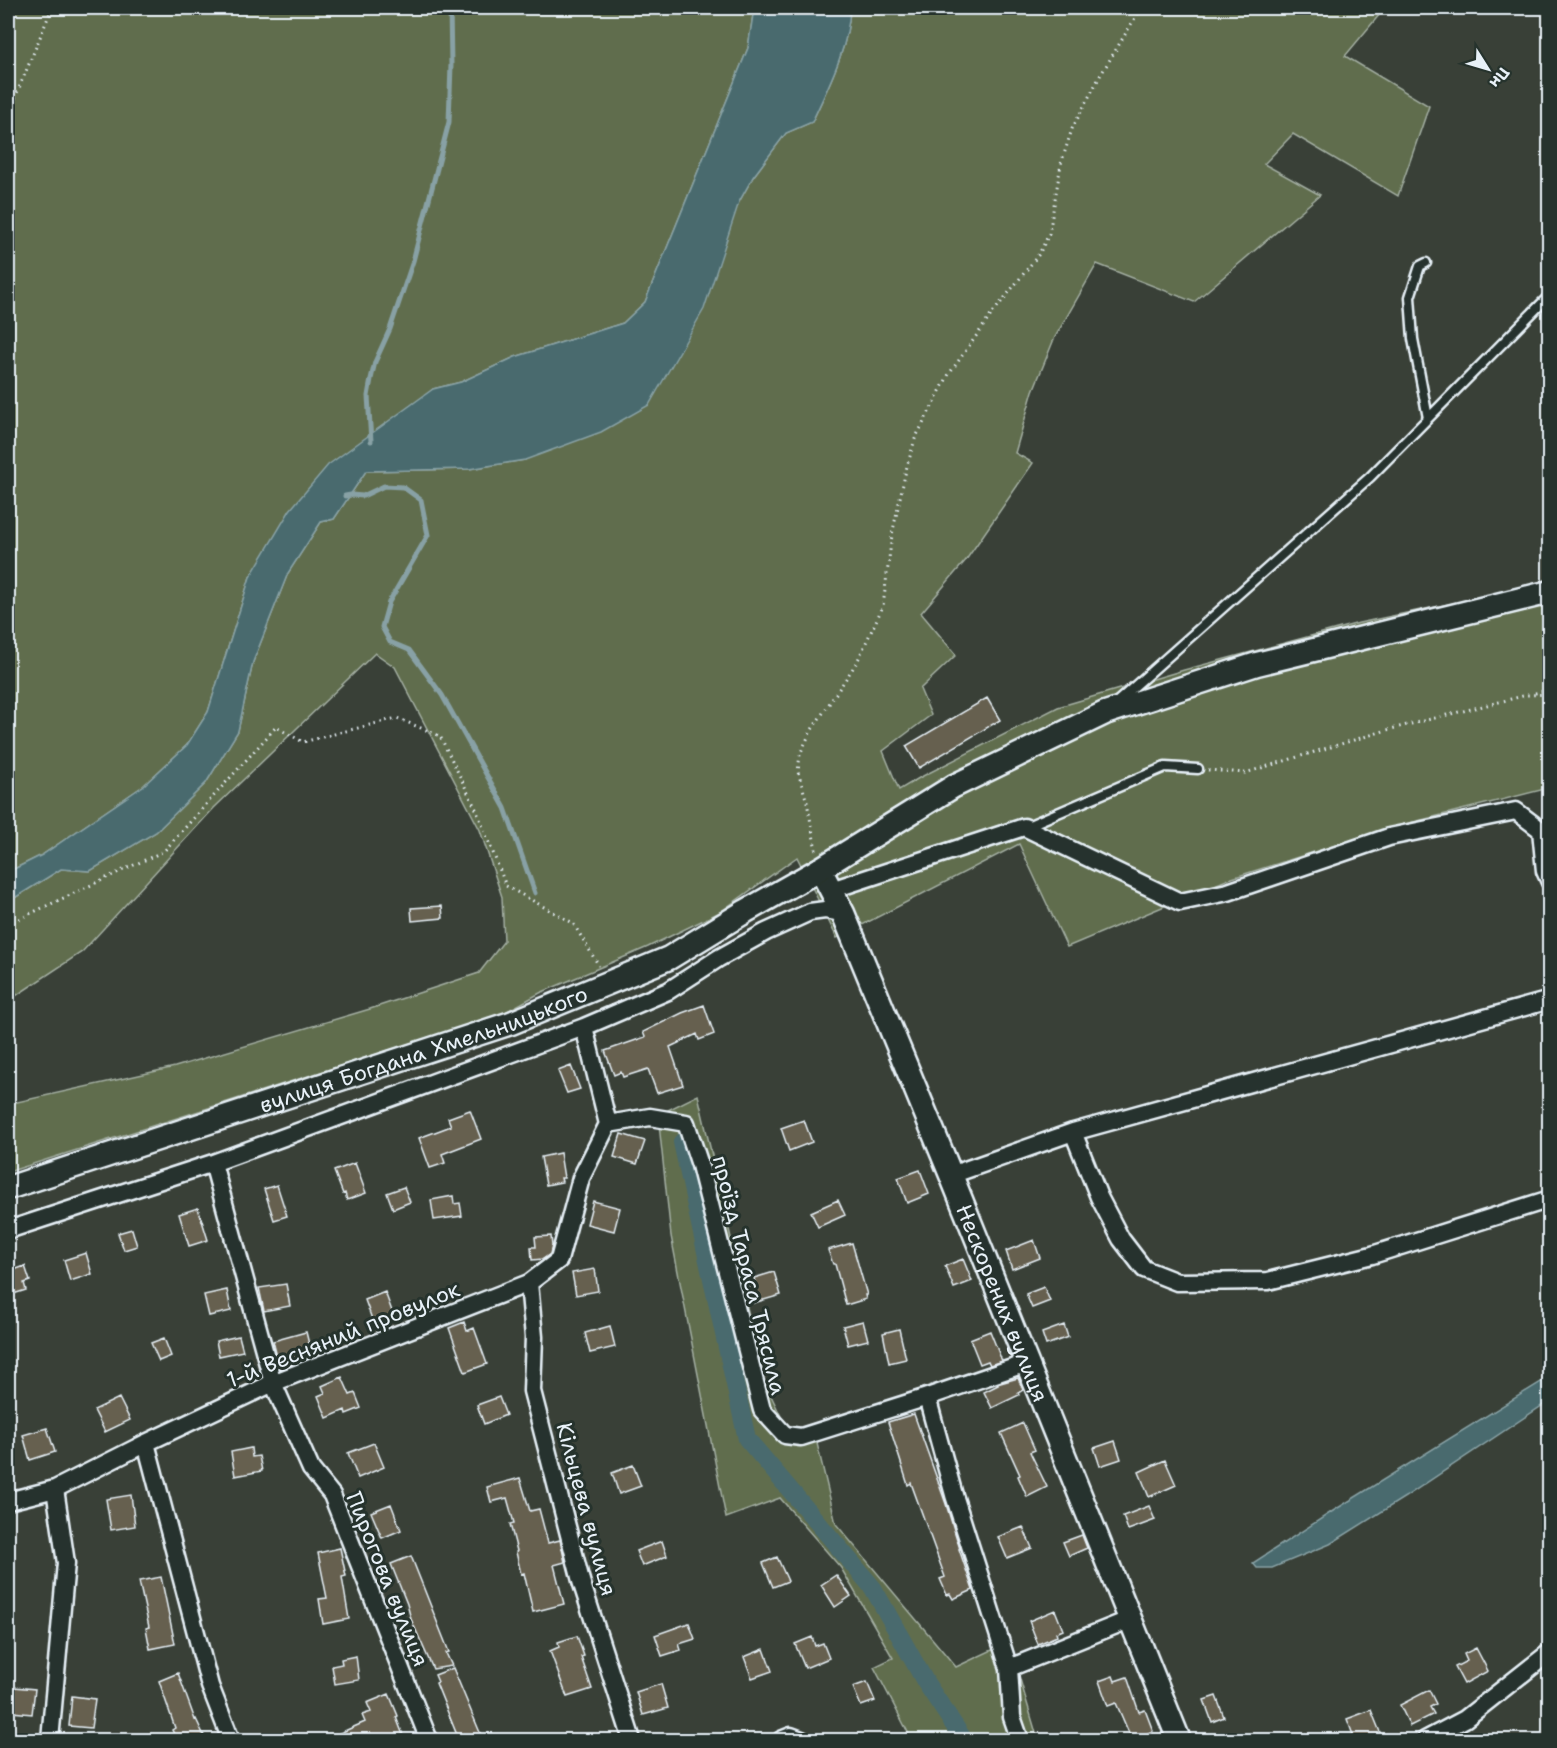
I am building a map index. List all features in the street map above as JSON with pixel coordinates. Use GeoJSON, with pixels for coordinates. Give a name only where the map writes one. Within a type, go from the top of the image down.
{"type":"FeatureCollection","features":[{"type":"Feature","properties":{"kind":"main road","name":"вулиця Богдана Хмельницького"},"geometry":{"type":"LineString","coordinates":[[8,1188],[511,1023],[669,958],[820,869],[954,786],[1105,713],[1257,664],[1550,592]]}},
{"type":"Feature","properties":{"kind":"main road","name":"Нескорених вулиця"},"geometry":{"type":"LineString","coordinates":[[820,869],[843,913],[951,1174],[1179,1740]]}},
{"type":"Feature","properties":{"kind":"street"},"geometry":{"type":"LineString","coordinates":[[831,890],[1024,827],[1180,902],[1228,892],[1389,837],[1516,811],[1541,830],[1545,871],[1550,882]]}},
{"type":"Feature","properties":{"kind":"street"},"geometry":{"type":"LineString","coordinates":[[8,1230],[213,1163],[584,1027],[668,991],[766,932],[810,912],[825,910],[843,913]]}},
{"type":"Feature","properties":{"kind":"street"},"geometry":{"type":"LineString","coordinates":[[951,1174],[1073,1132],[1550,1000]]}},
{"type":"Feature","properties":{"kind":"street"},"geometry":{"type":"LineString","coordinates":[[584,1027],[608,1124]]}},
{"type":"Feature","properties":{"kind":"street","name":"проїзд Тараса Трясила"},"geometry":{"type":"LineString","coordinates":[[608,1124],[650,1117],[686,1123],[700,1165],[762,1410],[785,1435],[801,1437],[1027,1364]]}},
{"type":"Feature","properties":{"kind":"street","name":"1-й Весняний провулок"},"geometry":{"type":"LineString","coordinates":[[8,1501],[56,1489],[146,1443],[273,1383],[529,1283],[559,1260],[581,1178],[608,1124]]}},
{"type":"Feature","properties":{"kind":"street"},"geometry":{"type":"LineString","coordinates":[[1073,1132],[1099,1197],[1121,1239],[1144,1269],[1177,1282],[1268,1281],[1372,1255],[1550,1198]]}},
{"type":"Feature","properties":{"kind":"street","name":"Пирогова вулиця"},"geometry":{"type":"LineString","coordinates":[[213,1163],[273,1383],[311,1469],[332,1495],[429,1740]]}},
{"type":"Feature","properties":{"kind":"street","name":"Кільцева вулиця"},"geometry":{"type":"LineString","coordinates":[[529,1283],[534,1337],[532,1391],[581,1581],[632,1740]]}},
{"type":"Feature","properties":{"kind":"street"},"geometry":{"type":"LineString","coordinates":[[927,1397],[954,1495],[1009,1668],[1012,1717],[1020,1740]]}},
{"type":"Feature","properties":{"kind":"street"},"geometry":{"type":"LineString","coordinates":[[146,1443],[210,1686],[231,1740]]}},
{"type":"Feature","properties":{"kind":"street"},"geometry":{"type":"LineString","coordinates":[[50,1740],[66,1563],[56,1489]]}},
{"type":"Feature","properties":{"kind":"street"},"geometry":{"type":"LineString","coordinates":[[1009,1668],[1131,1619]]}},
{"type":"Feature","properties":{"kind":"street"},"geometry":{"type":"LineString","coordinates":[[1425,1740],[1465,1719],[1550,1652]]}},
{"type":"Feature","properties":{"kind":"street"},"geometry":{"type":"LineString","coordinates":[[781,1740],[791,1736],[802,1740]]}},
{"type":"Feature","properties":{"kind":"lane"},"geometry":{"type":"LineString","coordinates":[[1426,263],[1420,267],[1410,297],[1413,339],[1428,418]]}},
{"type":"Feature","properties":{"kind":"lane"},"geometry":{"type":"LineString","coordinates":[[1105,713],[1370,477],[1550,294]]}},
{"type":"Feature","properties":{"kind":"lane"},"geometry":{"type":"LineString","coordinates":[[1024,827],[1165,767],[1198,769]]}},
{"type":"Feature","properties":{"kind":"path"},"geometry":{"type":"LineString","coordinates":[[8,115],[52,8]]}},
{"type":"Feature","properties":{"kind":"path"},"geometry":{"type":"LineString","coordinates":[[820,869],[807,802],[798,772],[800,754],[811,731],[857,662],[883,606],[892,535],[915,438],[949,374],[1004,297],[1039,254],[1049,234],[1061,164],[1072,129],[1100,76],[1141,8]]}},
{"type":"Feature","properties":{"kind":"path"},"geometry":{"type":"LineString","coordinates":[[1198,769],[1245,773],[1387,729],[1527,695],[1550,692]]}},
{"type":"Feature","properties":{"kind":"path"},"geometry":{"type":"LineString","coordinates":[[8,924],[164,851],[276,727],[303,742],[398,718],[440,736],[476,809],[506,886],[573,923],[610,982]]}},
{"type":"Feature","properties":{"kind":"green space"},"geometry":{"type":"Polygon","coordinates":[[[8,8],[754,8],[748,48],[645,302],[623,323],[515,357],[461,382],[433,389],[250,577],[208,712],[187,745],[143,786],[42,855],[8,872],[8,8]]]}},
{"type":"Feature","properties":{"kind":"green space"},"geometry":{"type":"Polygon","coordinates":[[[850,8],[1385,8],[1345,56],[1429,106],[1398,196],[1293,134],[1264,164],[1320,195],[1194,302],[1097,264],[1054,339],[1033,391],[1015,453],[1033,463],[966,560],[921,613],[956,655],[920,689],[931,715],[883,751],[899,790],[1058,707],[1359,623],[1549,583],[1549,788],[1386,829],[1229,879],[1067,947],[1019,844],[837,938],[797,857],[720,912],[648,947],[540,993],[502,1014],[8,1172],[8,1104],[175,1067],[370,1009],[479,973],[504,941],[502,897],[480,830],[395,667],[375,653],[214,808],[82,952],[8,1001],[8,902],[61,869],[90,871],[156,832],[206,783],[238,731],[253,662],[288,573],[321,522],[334,519],[366,471],[469,469],[525,460],[739,202],[753,177],[786,133],[812,122],[842,52],[850,8]]]}},
{"type":"Feature","properties":{"kind":"green space"},"geometry":{"type":"Polygon","coordinates":[[[698,1095],[764,1381],[786,1427],[816,1439],[836,1524],[956,1667],[1009,1642],[1038,1740],[912,1740],[874,1667],[893,1658],[841,1568],[780,1498],[726,1518],[671,1236],[658,1115],[698,1095]]]}},
{"type":"Feature","properties":{"kind":"water"},"geometry":{"type":"Polygon","coordinates":[[[754,8],[850,8],[846,37],[837,66],[812,122],[786,133],[753,177],[739,202],[704,309],[649,405],[601,432],[525,460],[469,469],[366,471],[334,519],[321,522],[288,573],[253,662],[238,731],[206,783],[156,832],[90,871],[61,869],[8,902],[8,872],[42,855],[143,786],[187,745],[208,712],[250,577],[290,510],[328,465],[433,389],[461,382],[515,357],[623,323],[645,302],[748,48],[754,8]]]}},
{"type":"Feature","properties":{"kind":"water"},"geometry":{"type":"Polygon","coordinates":[[[1549,1377],[1549,1401],[1405,1497],[1330,1544],[1272,1568],[1257,1568],[1253,1563],[1333,1511],[1549,1377]]]}},
{"type":"Feature","properties":{"kind":"building"},"geometry":{"type":"Polygon","coordinates":[[[987,698],[1000,720],[919,768],[906,746],[987,698]]]}},
{"type":"Feature","properties":{"kind":"building"},"geometry":{"type":"Polygon","coordinates":[[[442,906],[443,918],[412,921],[411,908],[442,906]]]}},
{"type":"Feature","properties":{"kind":"building"},"geometry":{"type":"Polygon","coordinates":[[[704,1005],[714,1034],[699,1040],[697,1034],[670,1047],[683,1085],[657,1093],[648,1069],[623,1077],[621,1072],[614,1075],[605,1051],[645,1037],[643,1032],[704,1005]]]}},
{"type":"Feature","properties":{"kind":"building"},"geometry":{"type":"Polygon","coordinates":[[[571,1066],[580,1089],[567,1093],[558,1071],[571,1066]]]}},
{"type":"Feature","properties":{"kind":"building"},"geometry":{"type":"Polygon","coordinates":[[[470,1110],[481,1139],[442,1154],[445,1163],[430,1168],[419,1138],[451,1126],[448,1118],[470,1110]]]}},
{"type":"Feature","properties":{"kind":"building"},"geometry":{"type":"Polygon","coordinates":[[[804,1120],[812,1142],[789,1151],[781,1128],[804,1120]]]}},
{"type":"Feature","properties":{"kind":"building"},"geometry":{"type":"Polygon","coordinates":[[[621,1134],[645,1141],[637,1164],[614,1157],[621,1134]]]}},
{"type":"Feature","properties":{"kind":"building"},"geometry":{"type":"Polygon","coordinates":[[[560,1153],[564,1178],[561,1178],[562,1182],[546,1185],[541,1157],[560,1153]]]}},
{"type":"Feature","properties":{"kind":"building"},"geometry":{"type":"Polygon","coordinates":[[[355,1163],[366,1193],[347,1200],[334,1171],[355,1163]]]}},
{"type":"Feature","properties":{"kind":"building"},"geometry":{"type":"Polygon","coordinates":[[[920,1170],[929,1194],[907,1203],[898,1178],[920,1170]]]}},
{"type":"Feature","properties":{"kind":"building"},"geometry":{"type":"Polygon","coordinates":[[[277,1185],[287,1216],[274,1220],[264,1189],[277,1185]]]}},
{"type":"Feature","properties":{"kind":"building"},"geometry":{"type":"Polygon","coordinates":[[[404,1187],[410,1202],[393,1209],[387,1193],[404,1187]]]}},
{"type":"Feature","properties":{"kind":"building"},"geometry":{"type":"Polygon","coordinates":[[[453,1196],[454,1204],[460,1203],[462,1216],[434,1220],[431,1200],[453,1196]]]}},
{"type":"Feature","properties":{"kind":"building"},"geometry":{"type":"Polygon","coordinates":[[[838,1200],[845,1215],[818,1227],[811,1212],[838,1200]]]}},
{"type":"Feature","properties":{"kind":"building"},"geometry":{"type":"Polygon","coordinates":[[[593,1201],[620,1208],[614,1231],[587,1224],[593,1201]]]}},
{"type":"Feature","properties":{"kind":"building"},"geometry":{"type":"Polygon","coordinates":[[[198,1208],[208,1240],[189,1246],[179,1214],[198,1208]]]}},
{"type":"Feature","properties":{"kind":"building"},"geometry":{"type":"Polygon","coordinates":[[[132,1229],[137,1246],[124,1250],[118,1233],[132,1229]]]}},
{"type":"Feature","properties":{"kind":"building"},"geometry":{"type":"Polygon","coordinates":[[[551,1236],[550,1254],[543,1259],[532,1260],[531,1247],[536,1247],[535,1237],[551,1236]]]}},
{"type":"Feature","properties":{"kind":"building"},"geometry":{"type":"Polygon","coordinates":[[[1034,1240],[1040,1258],[1012,1269],[1006,1251],[1034,1240]]]}},
{"type":"Feature","properties":{"kind":"building"},"geometry":{"type":"Polygon","coordinates":[[[852,1243],[867,1295],[865,1295],[866,1299],[846,1305],[835,1264],[828,1250],[852,1243]]]}},
{"type":"Feature","properties":{"kind":"building"},"geometry":{"type":"Polygon","coordinates":[[[86,1253],[92,1274],[70,1281],[64,1260],[86,1253]]]}},
{"type":"Feature","properties":{"kind":"building"},"geometry":{"type":"Polygon","coordinates":[[[963,1259],[972,1281],[954,1288],[945,1266],[963,1259]]]}},
{"type":"Feature","properties":{"kind":"building"},"geometry":{"type":"Polygon","coordinates":[[[25,1266],[30,1281],[24,1283],[26,1290],[10,1295],[8,1272],[25,1266]]]}},
{"type":"Feature","properties":{"kind":"building"},"geometry":{"type":"Polygon","coordinates":[[[595,1269],[598,1291],[576,1295],[572,1273],[595,1269]]]}},
{"type":"Feature","properties":{"kind":"building"},"geometry":{"type":"Polygon","coordinates":[[[774,1272],[781,1295],[753,1303],[748,1285],[755,1283],[754,1278],[774,1272]]]}},
{"type":"Feature","properties":{"kind":"building"},"geometry":{"type":"Polygon","coordinates":[[[286,1284],[290,1306],[264,1311],[259,1288],[286,1284]]]}},
{"type":"Feature","properties":{"kind":"building"},"geometry":{"type":"Polygon","coordinates":[[[1044,1287],[1050,1301],[1032,1308],[1026,1294],[1044,1287]]]}},
{"type":"Feature","properties":{"kind":"building"},"geometry":{"type":"Polygon","coordinates":[[[227,1290],[231,1311],[209,1316],[204,1295],[227,1290]]]}},
{"type":"Feature","properties":{"kind":"building"},"geometry":{"type":"Polygon","coordinates":[[[385,1292],[393,1314],[373,1322],[365,1300],[385,1292]]]}},
{"type":"Feature","properties":{"kind":"building"},"geometry":{"type":"Polygon","coordinates":[[[863,1321],[868,1340],[848,1345],[843,1326],[863,1321]]]}},
{"type":"Feature","properties":{"kind":"building"},"geometry":{"type":"Polygon","coordinates":[[[464,1322],[467,1331],[474,1328],[487,1364],[465,1372],[449,1328],[464,1322]]]}},
{"type":"Feature","properties":{"kind":"building"},"geometry":{"type":"Polygon","coordinates":[[[1064,1325],[1068,1337],[1046,1345],[1042,1333],[1064,1325]]]}},
{"type":"Feature","properties":{"kind":"building"},"geometry":{"type":"Polygon","coordinates":[[[610,1326],[615,1347],[590,1353],[585,1333],[610,1326]]]}},
{"type":"Feature","properties":{"kind":"building"},"geometry":{"type":"Polygon","coordinates":[[[899,1329],[906,1359],[889,1363],[883,1333],[899,1329]]]}},
{"type":"Feature","properties":{"kind":"building"},"geometry":{"type":"Polygon","coordinates":[[[990,1331],[1002,1361],[990,1365],[988,1361],[980,1364],[970,1339],[990,1331]]]}},
{"type":"Feature","properties":{"kind":"building"},"geometry":{"type":"Polygon","coordinates":[[[306,1332],[312,1356],[280,1369],[273,1341],[306,1332]]]}},
{"type":"Feature","properties":{"kind":"building"},"geometry":{"type":"Polygon","coordinates":[[[239,1336],[243,1351],[219,1356],[216,1341],[239,1336]]]}},
{"type":"Feature","properties":{"kind":"building"},"geometry":{"type":"Polygon","coordinates":[[[164,1338],[171,1356],[159,1361],[151,1343],[164,1338]]]}},
{"type":"Feature","properties":{"kind":"building"},"geometry":{"type":"Polygon","coordinates":[[[342,1377],[350,1395],[355,1393],[361,1408],[346,1414],[345,1410],[327,1418],[318,1396],[325,1393],[322,1386],[342,1377]]]}},
{"type":"Feature","properties":{"kind":"building"},"geometry":{"type":"Polygon","coordinates":[[[1018,1378],[1023,1390],[1018,1393],[1019,1395],[992,1408],[984,1392],[997,1384],[1018,1378]]]}},
{"type":"Feature","properties":{"kind":"building"},"geometry":{"type":"Polygon","coordinates":[[[499,1397],[506,1415],[484,1424],[477,1405],[499,1397]]]}},
{"type":"Feature","properties":{"kind":"building"},"geometry":{"type":"Polygon","coordinates":[[[119,1398],[130,1420],[105,1432],[94,1410],[119,1398]]]}},
{"type":"Feature","properties":{"kind":"building"},"geometry":{"type":"Polygon","coordinates":[[[914,1414],[973,1590],[953,1599],[950,1594],[947,1595],[940,1579],[945,1577],[911,1483],[908,1485],[888,1422],[914,1414]]]}},
{"type":"Feature","properties":{"kind":"building"},"geometry":{"type":"Polygon","coordinates":[[[1023,1423],[1035,1450],[1030,1452],[1047,1487],[1027,1497],[1001,1433],[1023,1423]]]}},
{"type":"Feature","properties":{"kind":"building"},"geometry":{"type":"Polygon","coordinates":[[[47,1428],[55,1452],[30,1460],[23,1435],[47,1428]]]}},
{"type":"Feature","properties":{"kind":"building"},"geometry":{"type":"Polygon","coordinates":[[[1115,1441],[1121,1459],[1100,1466],[1094,1448],[1115,1441]]]}},
{"type":"Feature","properties":{"kind":"building"},"geometry":{"type":"Polygon","coordinates":[[[374,1443],[384,1467],[358,1478],[348,1453],[374,1443]]]}},
{"type":"Feature","properties":{"kind":"building"},"geometry":{"type":"Polygon","coordinates":[[[251,1448],[252,1457],[259,1456],[262,1471],[235,1476],[231,1452],[251,1448]]]}},
{"type":"Feature","properties":{"kind":"building"},"geometry":{"type":"Polygon","coordinates":[[[1165,1460],[1176,1485],[1149,1497],[1139,1472],[1165,1460]]]}},
{"type":"Feature","properties":{"kind":"building"},"geometry":{"type":"Polygon","coordinates":[[[633,1465],[641,1486],[619,1494],[612,1473],[633,1465]]]}},
{"type":"Feature","properties":{"kind":"building"},"geometry":{"type":"Polygon","coordinates":[[[520,1478],[530,1511],[539,1509],[548,1543],[560,1540],[565,1562],[554,1565],[564,1604],[533,1612],[524,1573],[521,1574],[510,1524],[514,1523],[507,1498],[491,1502],[487,1487],[520,1478]]]}},
{"type":"Feature","properties":{"kind":"building"},"geometry":{"type":"Polygon","coordinates":[[[131,1495],[135,1526],[111,1530],[106,1499],[131,1495]]]}},
{"type":"Feature","properties":{"kind":"building"},"geometry":{"type":"Polygon","coordinates":[[[391,1504],[401,1530],[382,1538],[371,1512],[391,1504]]]}},
{"type":"Feature","properties":{"kind":"building"},"geometry":{"type":"Polygon","coordinates":[[[1149,1506],[1155,1520],[1128,1530],[1123,1516],[1149,1506]]]}},
{"type":"Feature","properties":{"kind":"building"},"geometry":{"type":"Polygon","coordinates":[[[1023,1527],[1032,1548],[1007,1558],[998,1537],[1023,1527]]]}},
{"type":"Feature","properties":{"kind":"building"},"geometry":{"type":"Polygon","coordinates":[[[1082,1535],[1087,1548],[1069,1556],[1063,1542],[1082,1535]]]}},
{"type":"Feature","properties":{"kind":"building"},"geometry":{"type":"Polygon","coordinates":[[[662,1541],[667,1556],[642,1566],[636,1551],[662,1541]]]}},
{"type":"Feature","properties":{"kind":"building"},"geometry":{"type":"Polygon","coordinates":[[[340,1548],[346,1576],[342,1577],[349,1619],[323,1624],[319,1599],[327,1598],[318,1553],[340,1548]]]}},
{"type":"Feature","properties":{"kind":"building"},"geometry":{"type":"Polygon","coordinates":[[[411,1556],[449,1652],[446,1653],[452,1666],[433,1669],[411,1619],[391,1564],[411,1556]]]}},
{"type":"Feature","properties":{"kind":"building"},"geometry":{"type":"Polygon","coordinates":[[[777,1557],[788,1581],[773,1587],[763,1563],[777,1557]]]}},
{"type":"Feature","properties":{"kind":"building"},"geometry":{"type":"Polygon","coordinates":[[[836,1575],[851,1596],[835,1607],[821,1585],[836,1575]]]}},
{"type":"Feature","properties":{"kind":"building"},"geometry":{"type":"Polygon","coordinates":[[[161,1577],[175,1644],[150,1649],[146,1628],[149,1627],[139,1581],[161,1577]]]}},
{"type":"Feature","properties":{"kind":"building"},"geometry":{"type":"Polygon","coordinates":[[[1055,1610],[1063,1630],[1056,1633],[1057,1636],[1038,1644],[1029,1621],[1055,1610]]]}},
{"type":"Feature","properties":{"kind":"building"},"geometry":{"type":"Polygon","coordinates":[[[689,1623],[695,1639],[679,1644],[681,1650],[662,1656],[655,1635],[689,1623]]]}},
{"type":"Feature","properties":{"kind":"building"},"geometry":{"type":"Polygon","coordinates":[[[577,1636],[584,1656],[581,1657],[592,1689],[567,1697],[550,1651],[559,1647],[558,1642],[577,1636]]]}},
{"type":"Feature","properties":{"kind":"building"},"geometry":{"type":"Polygon","coordinates":[[[812,1637],[815,1646],[823,1643],[829,1658],[805,1668],[795,1644],[812,1637]]]}},
{"type":"Feature","properties":{"kind":"building"},"geometry":{"type":"Polygon","coordinates":[[[1476,1648],[1488,1671],[1464,1684],[1455,1667],[1467,1661],[1464,1654],[1476,1648]]]}},
{"type":"Feature","properties":{"kind":"building"},"geometry":{"type":"Polygon","coordinates":[[[764,1649],[772,1671],[752,1678],[744,1657],[764,1649]]]}},
{"type":"Feature","properties":{"kind":"building"},"geometry":{"type":"Polygon","coordinates":[[[356,1656],[359,1680],[335,1684],[332,1666],[342,1664],[341,1659],[356,1656]]]}},
{"type":"Feature","properties":{"kind":"building"},"geometry":{"type":"Polygon","coordinates":[[[453,1668],[481,1735],[468,1740],[459,1740],[436,1683],[438,1682],[435,1675],[453,1668]]]}},
{"type":"Feature","properties":{"kind":"building"},"geometry":{"type":"Polygon","coordinates":[[[178,1673],[195,1720],[206,1740],[177,1740],[172,1730],[175,1728],[159,1681],[178,1673]]]}},
{"type":"Feature","properties":{"kind":"building"},"geometry":{"type":"Polygon","coordinates":[[[1113,1676],[1115,1681],[1127,1677],[1139,1712],[1145,1710],[1153,1731],[1132,1740],[1116,1703],[1108,1706],[1099,1681],[1113,1676]]]}},
{"type":"Feature","properties":{"kind":"building"},"geometry":{"type":"Polygon","coordinates":[[[867,1682],[875,1701],[861,1706],[853,1687],[867,1682]]]}},
{"type":"Feature","properties":{"kind":"building"},"geometry":{"type":"Polygon","coordinates":[[[661,1684],[668,1708],[643,1715],[636,1692],[661,1684]]]}},
{"type":"Feature","properties":{"kind":"building"},"geometry":{"type":"Polygon","coordinates":[[[14,1687],[35,1689],[32,1714],[12,1712],[14,1687]]]}},
{"type":"Feature","properties":{"kind":"building"},"geometry":{"type":"Polygon","coordinates":[[[1429,1690],[1436,1704],[1430,1707],[1434,1714],[1410,1726],[1400,1705],[1429,1690]]]}},
{"type":"Feature","properties":{"kind":"building"},"geometry":{"type":"Polygon","coordinates":[[[389,1694],[405,1740],[324,1740],[365,1722],[362,1715],[371,1712],[367,1703],[389,1694]]]}},
{"type":"Feature","properties":{"kind":"building"},"geometry":{"type":"Polygon","coordinates":[[[72,1696],[95,1699],[91,1728],[69,1726],[72,1696]]]}},
{"type":"Feature","properties":{"kind":"building"},"geometry":{"type":"Polygon","coordinates":[[[1216,1696],[1224,1717],[1212,1722],[1204,1700],[1216,1696]]]}},
{"type":"Feature","properties":{"kind":"building"},"geometry":{"type":"Polygon","coordinates":[[[1371,1710],[1382,1737],[1374,1740],[1355,1740],[1347,1719],[1371,1710]]]}},
{"type":"Feature","properties":{"kind":"waterway"},"geometry":{"type":"LineString","coordinates":[[371,441],[368,396],[375,362],[390,329],[413,261],[449,122],[450,8]]}},
{"type":"Feature","properties":{"kind":"waterway"},"geometry":{"type":"LineString","coordinates":[[345,496],[363,496],[384,486],[403,487],[421,500],[428,535],[389,602],[382,627],[390,642],[409,650],[442,695],[505,808],[535,893]]}},
{"type":"Feature","properties":{"kind":"waterway"},"geometry":{"type":"LineString","coordinates":[[682,1142],[747,1439],[873,1588],[926,1683],[964,1740]]}}]}
